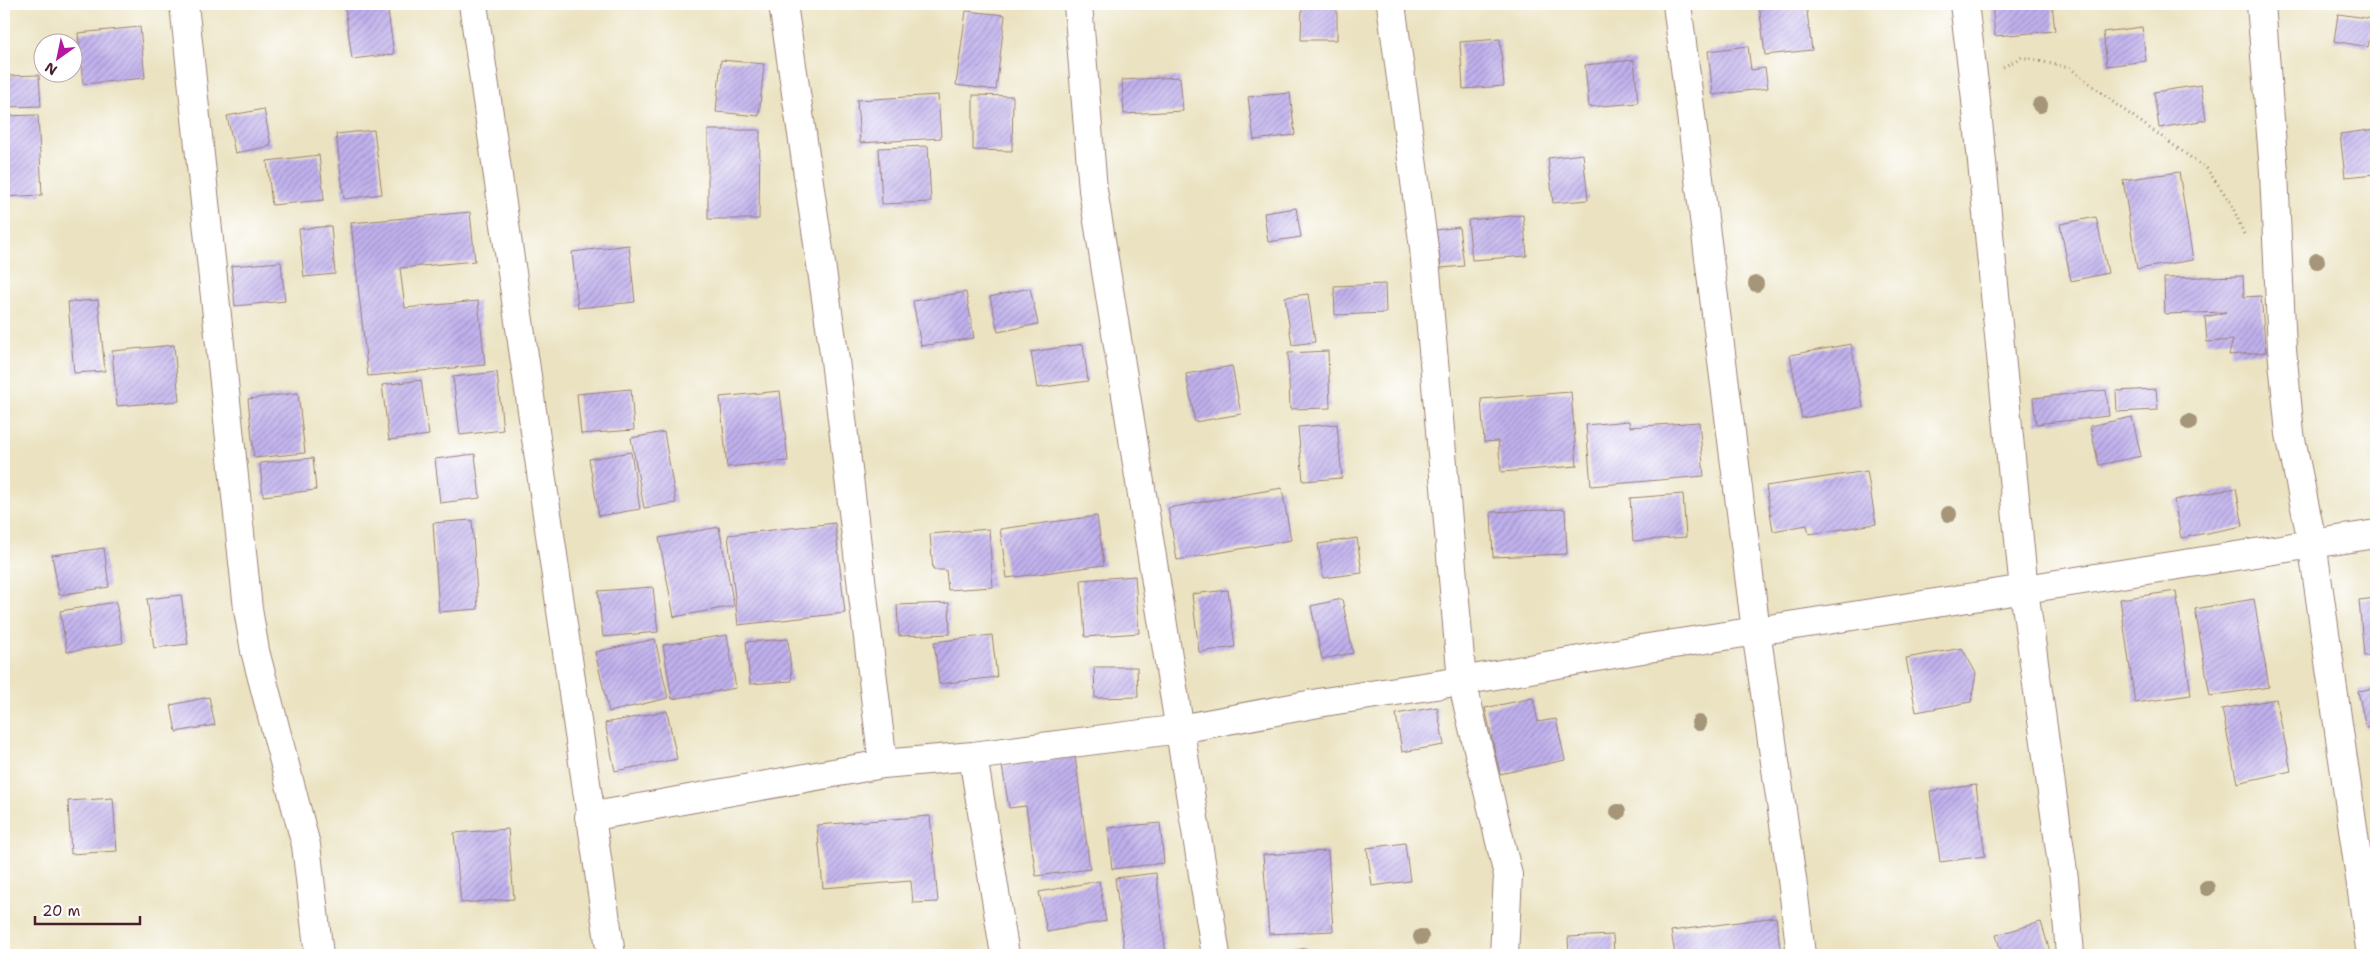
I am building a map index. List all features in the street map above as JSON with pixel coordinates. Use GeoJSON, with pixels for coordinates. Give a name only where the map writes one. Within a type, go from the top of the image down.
{"type":"FeatureCollection","features":[{"type":"Feature","properties":{"kind":"street"},"geometry":{"type":"LineString","coordinates":[[184,4],[248,609],[255,651],[306,845],[320,955]]}},
{"type":"Feature","properties":{"kind":"street"},"geometry":{"type":"LineString","coordinates":[[473,4],[589,817],[611,955]]}},
{"type":"Feature","properties":{"kind":"street"},"geometry":{"type":"LineString","coordinates":[[783,4],[835,360],[882,764]]}},
{"type":"Feature","properties":{"kind":"street"},"geometry":{"type":"LineString","coordinates":[[1078,4],[1092,190],[1216,955]]}},
{"type":"Feature","properties":{"kind":"street"},"geometry":{"type":"LineString","coordinates":[[1391,4],[1424,248],[1462,681],[1508,875],[1504,955]]}},
{"type":"Feature","properties":{"kind":"street"},"geometry":{"type":"LineString","coordinates":[[1677,4],[1756,631],[1801,955]]}},
{"type":"Feature","properties":{"kind":"street"},"geometry":{"type":"LineString","coordinates":[[1964,4],[1974,82],[2024,590],[2064,879],[2070,955]]}},
{"type":"Feature","properties":{"kind":"street"},"geometry":{"type":"LineString","coordinates":[[2261,4],[2274,172],[2276,259],[2290,434],[2312,542],[2371,955]]}},
{"type":"Feature","properties":{"kind":"street"},"geometry":{"type":"LineString","coordinates":[[589,817],[882,764],[973,756],[1180,729],[1324,702],[1462,681],[1756,631],[2024,590],[2312,542],[2376,534]]}},
{"type":"Feature","properties":{"kind":"street"},"geometry":{"type":"LineString","coordinates":[[973,756],[1005,955]]}},
{"type":"Feature","properties":{"kind":"path"},"geometry":{"type":"LineString","coordinates":[[1974,82],[2022,57],[2070,68],[2117,105],[2207,169],[2231,203],[2242,232],[2259,257],[2276,259]]}},
{"type":"Feature","properties":{"kind":"building"},"geometry":{"type":"Polygon","coordinates":[[[387,4],[394,54],[352,59],[345,7],[387,4]]]}},
{"type":"Feature","properties":{"kind":"building"},"geometry":{"type":"Polygon","coordinates":[[[1302,4],[1337,4],[1337,40],[1301,40],[1302,4]]]}},
{"type":"Feature","properties":{"kind":"building"},"geometry":{"type":"Polygon","coordinates":[[[1759,4],[1806,4],[1812,50],[1765,55],[1759,4]]]}},
{"type":"Feature","properties":{"kind":"building"},"geometry":{"type":"Polygon","coordinates":[[[1992,4],[2052,4],[2055,31],[1995,36],[1992,4]]]}},
{"type":"Feature","properties":{"kind":"building"},"geometry":{"type":"Polygon","coordinates":[[[966,11],[1005,15],[996,90],[956,85],[966,11]]]}},
{"type":"Feature","properties":{"kind":"building"},"geometry":{"type":"Polygon","coordinates":[[[2338,14],[2373,19],[2368,47],[2334,41],[2338,14]]]}},
{"type":"Feature","properties":{"kind":"building"},"geometry":{"type":"Polygon","coordinates":[[[140,27],[145,78],[83,84],[82,33],[140,27]]]}},
{"type":"Feature","properties":{"kind":"building"},"geometry":{"type":"Polygon","coordinates":[[[2142,27],[2146,61],[2107,66],[2103,32],[2142,27]]]}},
{"type":"Feature","properties":{"kind":"building"},"geometry":{"type":"Polygon","coordinates":[[[1500,39],[1504,86],[1463,89],[1460,42],[1500,39]]]}},
{"type":"Feature","properties":{"kind":"building"},"geometry":{"type":"Polygon","coordinates":[[[1748,46],[1751,70],[1765,68],[1768,88],[1713,95],[1708,51],[1748,46]]]}},
{"type":"Feature","properties":{"kind":"building"},"geometry":{"type":"Polygon","coordinates":[[[721,60],[764,64],[759,116],[716,112],[721,60]]]}},
{"type":"Feature","properties":{"kind":"building"},"geometry":{"type":"Polygon","coordinates":[[[1634,60],[1638,103],[1589,107],[1585,65],[1634,60]]]}},
{"type":"Feature","properties":{"kind":"building"},"geometry":{"type":"Polygon","coordinates":[[[32,75],[32,82],[39,82],[41,106],[9,107],[7,76],[32,75]]]}},
{"type":"Feature","properties":{"kind":"building"},"geometry":{"type":"Polygon","coordinates":[[[1180,77],[1183,111],[1124,114],[1122,80],[1180,77]]]}},
{"type":"Feature","properties":{"kind":"building"},"geometry":{"type":"Polygon","coordinates":[[[2201,85],[2206,120],[2159,128],[2154,92],[2201,85]]]}},
{"type":"Feature","properties":{"kind":"building"},"geometry":{"type":"Polygon","coordinates":[[[1290,93],[1295,135],[1254,140],[1248,97],[1290,93]]]}},
{"type":"Feature","properties":{"kind":"building"},"geometry":{"type":"Polygon","coordinates":[[[938,95],[941,138],[860,143],[857,100],[938,95]]]}},
{"type":"Feature","properties":{"kind":"building"},"geometry":{"type":"Polygon","coordinates":[[[973,95],[1013,96],[1012,151],[973,150],[973,95]]]}},
{"type":"Feature","properties":{"kind":"building"},"geometry":{"type":"Polygon","coordinates":[[[264,109],[271,146],[235,153],[227,116],[264,109]]]}},
{"type":"Feature","properties":{"kind":"building"},"geometry":{"type":"Polygon","coordinates":[[[38,115],[42,195],[4,197],[4,116],[38,115]]]}},
{"type":"Feature","properties":{"kind":"building"},"geometry":{"type":"Polygon","coordinates":[[[2376,129],[2376,174],[2345,177],[2340,134],[2376,129]]]}},
{"type":"Feature","properties":{"kind":"building"},"geometry":{"type":"Polygon","coordinates":[[[374,130],[382,194],[344,199],[336,134],[374,130]]]}},
{"type":"Feature","properties":{"kind":"building"},"geometry":{"type":"Polygon","coordinates":[[[708,130],[760,130],[759,219],[708,219],[708,130]]]}},
{"type":"Feature","properties":{"kind":"building"},"geometry":{"type":"Polygon","coordinates":[[[928,146],[931,202],[882,204],[879,148],[928,146]]]}},
{"type":"Feature","properties":{"kind":"building"},"geometry":{"type":"Polygon","coordinates":[[[1583,154],[1588,200],[1553,203],[1548,158],[1583,154]]]}},
{"type":"Feature","properties":{"kind":"building"},"geometry":{"type":"Polygon","coordinates":[[[319,155],[324,200],[272,205],[267,161],[319,155]]]}},
{"type":"Feature","properties":{"kind":"building"},"geometry":{"type":"Polygon","coordinates":[[[2179,172],[2193,260],[2137,269],[2123,180],[2179,172]]]}},
{"type":"Feature","properties":{"kind":"building"},"geometry":{"type":"Polygon","coordinates":[[[1296,208],[1301,237],[1268,242],[1264,213],[1296,208]]]}},
{"type":"Feature","properties":{"kind":"building"},"geometry":{"type":"Polygon","coordinates":[[[470,212],[475,261],[400,268],[405,308],[478,301],[485,365],[368,376],[351,223],[470,212]]]}},
{"type":"Feature","properties":{"kind":"building"},"geometry":{"type":"Polygon","coordinates":[[[1523,215],[1527,256],[1472,260],[1468,220],[1523,215]]]}},
{"type":"Feature","properties":{"kind":"building"},"geometry":{"type":"Polygon","coordinates":[[[2096,217],[2108,273],[2071,281],[2060,224],[2096,217]]]}},
{"type":"Feature","properties":{"kind":"building"},"geometry":{"type":"Polygon","coordinates":[[[331,226],[335,274],[304,277],[299,229],[331,226]]]}},
{"type":"Feature","properties":{"kind":"building"},"geometry":{"type":"Polygon","coordinates":[[[1459,227],[1464,266],[1441,268],[1436,230],[1459,227]]]}},
{"type":"Feature","properties":{"kind":"building"},"geometry":{"type":"Polygon","coordinates":[[[629,245],[635,302],[578,308],[572,252],[629,245]]]}},
{"type":"Feature","properties":{"kind":"building"},"geometry":{"type":"Polygon","coordinates":[[[281,262],[285,301],[235,306],[231,266],[281,262]]]}},
{"type":"Feature","properties":{"kind":"building"},"geometry":{"type":"Polygon","coordinates":[[[2243,276],[2244,297],[2261,296],[2266,352],[2229,355],[2233,340],[2207,342],[2205,317],[2226,312],[2165,314],[2164,278],[2243,276]]]}},
{"type":"Feature","properties":{"kind":"building"},"geometry":{"type":"Polygon","coordinates":[[[1385,284],[1386,313],[1335,315],[1334,286],[1385,284]]]}},
{"type":"Feature","properties":{"kind":"building"},"geometry":{"type":"Polygon","coordinates":[[[1030,288],[1038,324],[998,332],[990,297],[1030,288]]]}},
{"type":"Feature","properties":{"kind":"building"},"geometry":{"type":"Polygon","coordinates":[[[966,292],[974,338],[921,346],[913,301],[966,292]]]}},
{"type":"Feature","properties":{"kind":"building"},"geometry":{"type":"Polygon","coordinates":[[[1308,294],[1315,342],[1292,345],[1285,297],[1308,294]]]}},
{"type":"Feature","properties":{"kind":"building"},"geometry":{"type":"Polygon","coordinates":[[[98,300],[105,371],[74,373],[68,302],[98,300]]]}},
{"type":"Feature","properties":{"kind":"building"},"geometry":{"type":"Polygon","coordinates":[[[1083,344],[1088,381],[1037,388],[1031,352],[1083,344]]]}},
{"type":"Feature","properties":{"kind":"building"},"geometry":{"type":"Polygon","coordinates":[[[1851,344],[1863,407],[1802,418],[1790,355],[1851,344]]]}},
{"type":"Feature","properties":{"kind":"building"},"geometry":{"type":"Polygon","coordinates":[[[174,345],[179,401],[117,406],[112,351],[174,345]]]}},
{"type":"Feature","properties":{"kind":"building"},"geometry":{"type":"Polygon","coordinates":[[[1328,351],[1330,408],[1290,409],[1288,353],[1328,351]]]}},
{"type":"Feature","properties":{"kind":"building"},"geometry":{"type":"Polygon","coordinates":[[[1232,366],[1241,414],[1195,422],[1186,374],[1232,366]]]}},
{"type":"Feature","properties":{"kind":"building"},"geometry":{"type":"Polygon","coordinates":[[[497,372],[503,430],[460,435],[453,377],[497,372]]]}},
{"type":"Feature","properties":{"kind":"building"},"geometry":{"type":"Polygon","coordinates":[[[421,380],[429,435],[389,440],[382,385],[421,380]]]}},
{"type":"Feature","properties":{"kind":"building"},"geometry":{"type":"Polygon","coordinates":[[[631,389],[634,430],[581,434],[577,394],[631,389]]]}},
{"type":"Feature","properties":{"kind":"building"},"geometry":{"type":"Polygon","coordinates":[[[2156,389],[2158,410],[2117,412],[2116,391],[2156,389]]]}},
{"type":"Feature","properties":{"kind":"building"},"geometry":{"type":"Polygon","coordinates":[[[2106,390],[2109,416],[2036,424],[2033,398],[2106,390]]]}},
{"type":"Feature","properties":{"kind":"building"},"geometry":{"type":"Polygon","coordinates":[[[780,391],[788,461],[727,467],[720,397],[780,391]]]}},
{"type":"Feature","properties":{"kind":"building"},"geometry":{"type":"Polygon","coordinates":[[[1571,392],[1577,466],[1501,472],[1498,441],[1484,442],[1481,399],[1571,392]]]}},
{"type":"Feature","properties":{"kind":"building"},"geometry":{"type":"Polygon","coordinates":[[[298,393],[305,453],[254,458],[248,399],[298,393]]]}},
{"type":"Feature","properties":{"kind":"building"},"geometry":{"type":"Polygon","coordinates":[[[2132,417],[2141,456],[2099,465],[2090,426],[2132,417]]]}},
{"type":"Feature","properties":{"kind":"building"},"geometry":{"type":"Polygon","coordinates":[[[1629,421],[1630,427],[1699,422],[1704,476],[1591,486],[1586,425],[1629,421]]]}},
{"type":"Feature","properties":{"kind":"building"},"geometry":{"type":"Polygon","coordinates":[[[1337,424],[1342,478],[1303,481],[1298,427],[1337,424]]]}},
{"type":"Feature","properties":{"kind":"building"},"geometry":{"type":"Polygon","coordinates":[[[664,432],[676,503],[644,508],[631,438],[664,432]]]}},
{"type":"Feature","properties":{"kind":"building"},"geometry":{"type":"Polygon","coordinates":[[[631,452],[640,509],[599,516],[589,459],[631,452]]]}},
{"type":"Feature","properties":{"kind":"building"},"geometry":{"type":"Polygon","coordinates":[[[475,454],[480,498],[440,503],[435,459],[475,454]]]}},
{"type":"Feature","properties":{"kind":"building"},"geometry":{"type":"Polygon","coordinates":[[[313,458],[316,490],[263,496],[260,463],[313,458]]]}},
{"type":"Feature","properties":{"kind":"building"},"geometry":{"type":"Polygon","coordinates":[[[1867,471],[1876,524],[1809,534],[1807,525],[1773,531],[1766,486],[1867,471]]]}},
{"type":"Feature","properties":{"kind":"building"},"geometry":{"type":"Polygon","coordinates":[[[1282,488],[1291,540],[1177,560],[1168,508],[1282,488]]]}},
{"type":"Feature","properties":{"kind":"building"},"geometry":{"type":"Polygon","coordinates":[[[2236,488],[2243,526],[2181,538],[2174,500],[2236,488]]]}},
{"type":"Feature","properties":{"kind":"building"},"geometry":{"type":"Polygon","coordinates":[[[1683,494],[1686,537],[1633,541],[1630,498],[1683,494]]]}},
{"type":"Feature","properties":{"kind":"building"},"geometry":{"type":"Polygon","coordinates":[[[1565,509],[1567,554],[1493,557],[1491,512],[1565,509]]]}},
{"type":"Feature","properties":{"kind":"building"},"geometry":{"type":"Polygon","coordinates":[[[1097,516],[1104,565],[1007,578],[1000,529],[1097,516]]]}},
{"type":"Feature","properties":{"kind":"building"},"geometry":{"type":"Polygon","coordinates":[[[472,520],[478,609],[439,612],[433,523],[472,520]]]}},
{"type":"Feature","properties":{"kind":"building"},"geometry":{"type":"Polygon","coordinates":[[[835,523],[845,613],[738,625],[728,535],[835,523]]]}},
{"type":"Feature","properties":{"kind":"building"},"geometry":{"type":"Polygon","coordinates":[[[719,527],[734,606],[674,617],[659,538],[719,527]]]}},
{"type":"Feature","properties":{"kind":"building"},"geometry":{"type":"Polygon","coordinates":[[[989,529],[993,587],[948,590],[946,570],[933,570],[930,534],[989,529]]]}},
{"type":"Feature","properties":{"kind":"building"},"geometry":{"type":"Polygon","coordinates":[[[1357,538],[1362,573],[1323,578],[1318,544],[1357,538]]]}},
{"type":"Feature","properties":{"kind":"building"},"geometry":{"type":"Polygon","coordinates":[[[104,548],[109,587],[59,595],[52,555],[104,548]]]}},
{"type":"Feature","properties":{"kind":"building"},"geometry":{"type":"Polygon","coordinates":[[[1135,576],[1139,633],[1085,637],[1081,580],[1135,576]]]}},
{"type":"Feature","properties":{"kind":"building"},"geometry":{"type":"Polygon","coordinates":[[[653,587],[658,632],[603,637],[598,591],[653,587]]]}},
{"type":"Feature","properties":{"kind":"building"},"geometry":{"type":"Polygon","coordinates":[[[1228,590],[1235,647],[1199,652],[1192,594],[1228,590]]]}},
{"type":"Feature","properties":{"kind":"building"},"geometry":{"type":"Polygon","coordinates":[[[2176,591],[2191,695],[2135,703],[2120,599],[2176,591]]]}},
{"type":"Feature","properties":{"kind":"building"},"geometry":{"type":"Polygon","coordinates":[[[181,595],[188,644],[154,648],[147,599],[181,595]]]}},
{"type":"Feature","properties":{"kind":"building"},"geometry":{"type":"Polygon","coordinates":[[[2376,598],[2376,655],[2364,656],[2359,600],[2376,598]]]}},
{"type":"Feature","properties":{"kind":"building"},"geometry":{"type":"Polygon","coordinates":[[[1342,599],[1353,653],[1322,659],[1311,606],[1342,599]]]}},
{"type":"Feature","properties":{"kind":"building"},"geometry":{"type":"Polygon","coordinates":[[[2254,599],[2269,687],[2210,696],[2195,609],[2254,599]]]}},
{"type":"Feature","properties":{"kind":"building"},"geometry":{"type":"Polygon","coordinates":[[[116,602],[123,643],[67,652],[60,611],[116,602]]]}},
{"type":"Feature","properties":{"kind":"building"},"geometry":{"type":"Polygon","coordinates":[[[949,603],[950,634],[899,636],[897,605],[949,603]]]}},
{"type":"Feature","properties":{"kind":"building"},"geometry":{"type":"Polygon","coordinates":[[[727,635],[736,688],[672,699],[663,645],[727,635]]]}},
{"type":"Feature","properties":{"kind":"building"},"geometry":{"type":"Polygon","coordinates":[[[992,635],[997,677],[939,684],[934,642],[992,635]]]}},
{"type":"Feature","properties":{"kind":"building"},"geometry":{"type":"Polygon","coordinates":[[[655,639],[668,698],[609,712],[595,652],[655,639]]]}},
{"type":"Feature","properties":{"kind":"building"},"geometry":{"type":"Polygon","coordinates":[[[788,639],[792,681],[750,684],[746,642],[788,639]]]}},
{"type":"Feature","properties":{"kind":"building"},"geometry":{"type":"Polygon","coordinates":[[[1962,648],[1976,673],[1971,702],[1916,712],[1906,658],[1962,648]]]}},
{"type":"Feature","properties":{"kind":"building"},"geometry":{"type":"Polygon","coordinates":[[[1094,667],[1137,667],[1138,697],[1095,698],[1094,667]]]}},
{"type":"Feature","properties":{"kind":"building"},"geometry":{"type":"Polygon","coordinates":[[[2376,688],[2376,726],[2366,728],[2358,691],[2376,688]]]}},
{"type":"Feature","properties":{"kind":"building"},"geometry":{"type":"Polygon","coordinates":[[[209,697],[215,725],[176,732],[171,705],[209,697]]]}},
{"type":"Feature","properties":{"kind":"building"},"geometry":{"type":"Polygon","coordinates":[[[1533,698],[1538,722],[1556,719],[1565,760],[1500,774],[1485,708],[1533,698]]]}},
{"type":"Feature","properties":{"kind":"building"},"geometry":{"type":"Polygon","coordinates":[[[2276,699],[2291,771],[2237,783],[2222,709],[2276,699]]]}},
{"type":"Feature","properties":{"kind":"building"},"geometry":{"type":"Polygon","coordinates":[[[1437,707],[1444,745],[1402,752],[1396,714],[1437,707]]]}},
{"type":"Feature","properties":{"kind":"building"},"geometry":{"type":"Polygon","coordinates":[[[667,711],[677,759],[615,771],[605,723],[667,711]]]}},
{"type":"Feature","properties":{"kind":"building"},"geometry":{"type":"Polygon","coordinates":[[[1075,756],[1090,869],[1036,876],[1026,806],[1009,808],[1002,766],[1075,756]]]}},
{"type":"Feature","properties":{"kind":"building"},"geometry":{"type":"Polygon","coordinates":[[[1976,785],[1985,856],[1940,862],[1930,791],[1976,785]]]}},
{"type":"Feature","properties":{"kind":"building"},"geometry":{"type":"Polygon","coordinates":[[[113,798],[117,851],[71,854],[68,801],[113,798]]]}},
{"type":"Feature","properties":{"kind":"building"},"geometry":{"type":"Polygon","coordinates":[[[930,816],[938,902],[913,903],[911,881],[823,888],[817,825],[930,816]]]}},
{"type":"Feature","properties":{"kind":"building"},"geometry":{"type":"Polygon","coordinates":[[[1160,823],[1164,863],[1112,869],[1108,828],[1160,823]]]}},
{"type":"Feature","properties":{"kind":"building"},"geometry":{"type":"Polygon","coordinates":[[[508,829],[514,899],[461,903],[454,833],[508,829]]]}},
{"type":"Feature","properties":{"kind":"building"},"geometry":{"type":"Polygon","coordinates":[[[1405,843],[1410,881],[1372,886],[1367,848],[1405,843]]]}},
{"type":"Feature","properties":{"kind":"building"},"geometry":{"type":"Polygon","coordinates":[[[1328,851],[1333,931],[1269,934],[1263,855],[1328,851]]]}},
{"type":"Feature","properties":{"kind":"building"},"geometry":{"type":"Polygon","coordinates":[[[1156,873],[1166,955],[1125,955],[1115,878],[1156,873]]]}},
{"type":"Feature","properties":{"kind":"building"},"geometry":{"type":"Polygon","coordinates":[[[1099,881],[1106,921],[1047,932],[1039,892],[1099,881]]]}},
{"type":"Feature","properties":{"kind":"building"},"geometry":{"type":"Polygon","coordinates":[[[1776,917],[1781,955],[1675,955],[1671,931],[1776,917]]]}},
{"type":"Feature","properties":{"kind":"building"},"geometry":{"type":"Polygon","coordinates":[[[2041,922],[2051,955],[2002,955],[1996,935],[2041,922]]]}},
{"type":"Feature","properties":{"kind":"building"},"geometry":{"type":"Polygon","coordinates":[[[1613,935],[1614,955],[1569,955],[1568,937],[1613,935]]]}},
{"type":"Feature","properties":{"kind":"building"},"geometry":{"type":"Polygon","coordinates":[[[1306,948],[1308,955],[1275,955],[1275,954],[1306,948]]]}}]}
